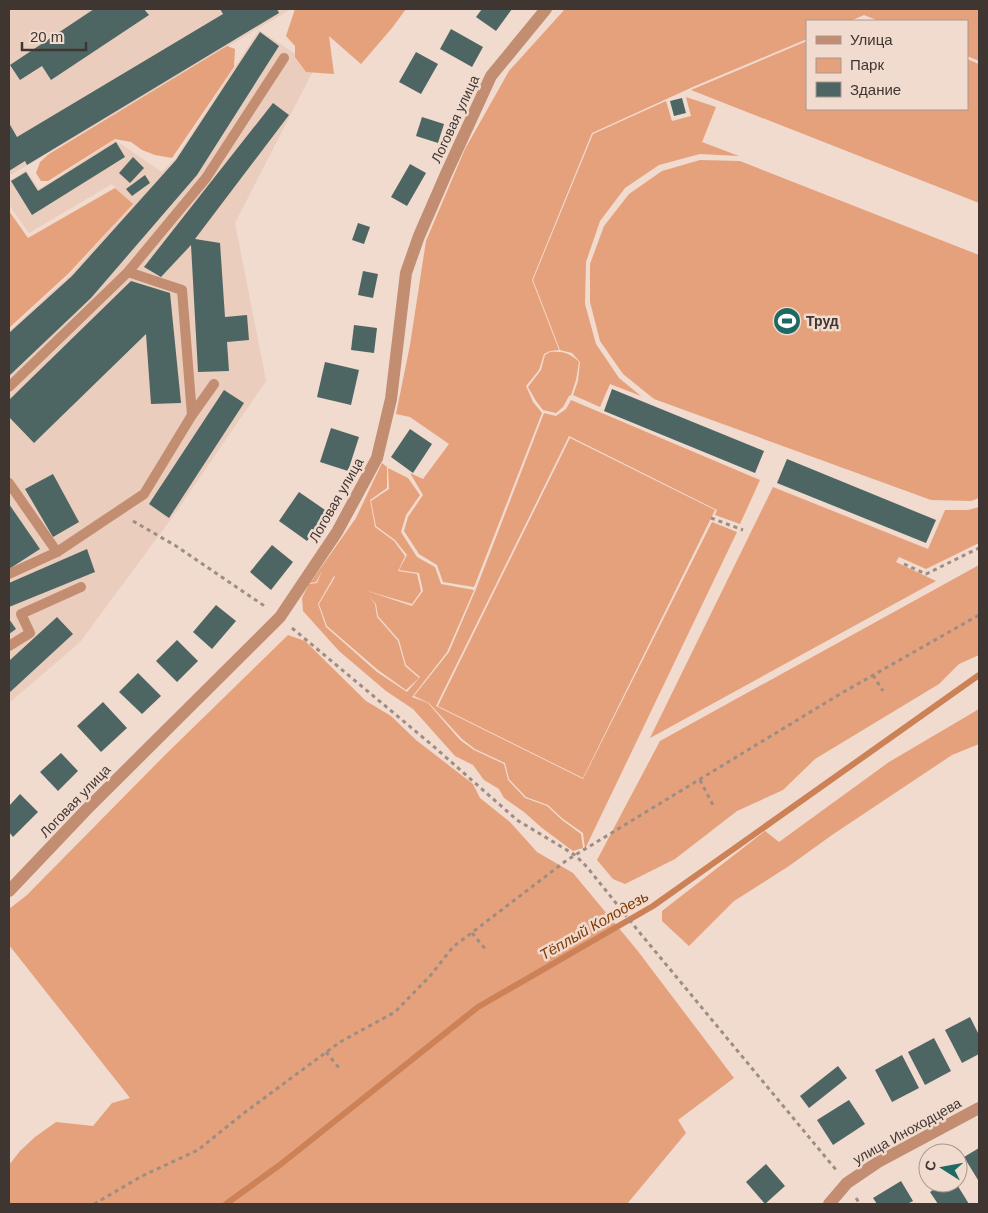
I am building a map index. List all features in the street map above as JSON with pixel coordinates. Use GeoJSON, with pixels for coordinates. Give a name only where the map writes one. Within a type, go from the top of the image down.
{"type":"FeatureCollection","features":[{"type":"Feature","properties":{"kind":"street","name":"Логовая улица"},"geometry":{"type":"LineString","coordinates":[[9,891],[86,810],[280,617],[336,532],[377,458],[391,399],[406,273],[419,236],[491,76],[546,9]]}},
{"type":"Feature","properties":{"kind":"street","name":"улица Иноходцева"},"geometry":{"type":"LineString","coordinates":[[829,1204],[847,1183],[878,1162],[979,1108]]}},
{"type":"Feature","properties":{"kind":"lane"},"geometry":{"type":"LineString","coordinates":[[9,387],[128,272],[206,178],[284,58]]}},
{"type":"Feature","properties":{"kind":"lane"},"geometry":{"type":"LineString","coordinates":[[128,272],[182,290],[192,415]]}},
{"type":"Feature","properties":{"kind":"lane"},"geometry":{"type":"LineString","coordinates":[[9,574],[56,552],[144,494],[192,415],[214,384]]}},
{"type":"Feature","properties":{"kind":"lane"},"geometry":{"type":"LineString","coordinates":[[9,483],[56,552]]}},
{"type":"Feature","properties":{"kind":"lane"},"geometry":{"type":"LineString","coordinates":[[9,646],[30,633],[21,614],[81,587]]}},
{"type":"Feature","properties":{"kind":"path"},"geometry":{"type":"LineString","coordinates":[[117,512],[176,546],[280,617],[432,745],[517,820],[576,855],[847,1183]]}},
{"type":"Feature","properties":{"kind":"path"},"geometry":{"type":"LineString","coordinates":[[711,518],[743,530]]}},
{"type":"Feature","properties":{"kind":"path"},"geometry":{"type":"LineString","coordinates":[[904,564],[926,574],[979,548]]}},
{"type":"Feature","properties":{"kind":"path"},"geometry":{"type":"LineString","coordinates":[[94,1204],[142,1176],[198,1150],[244,1113],[340,1042],[395,1012],[430,976],[453,947],[576,855],[840,694],[979,614]]}},
{"type":"Feature","properties":{"kind":"path"},"geometry":{"type":"LineString","coordinates":[[873,675],[883,691]]}},
{"type":"Feature","properties":{"kind":"path"},"geometry":{"type":"LineString","coordinates":[[700,780],[714,807]]}},
{"type":"Feature","properties":{"kind":"path"},"geometry":{"type":"LineString","coordinates":[[472,933],[487,951]]}},
{"type":"Feature","properties":{"kind":"path"},"geometry":{"type":"LineString","coordinates":[[326,1052],[340,1069]]}},
{"type":"Feature","properties":{"kind":"shaded area"},"geometry":{"type":"Polygon","coordinates":[[[9,9],[291,9],[11,175],[9,171],[9,9]]]}},
{"type":"Feature","properties":{"kind":"shaded area"},"geometry":{"type":"Polygon","coordinates":[[[259,30],[315,67],[235,223],[266,381],[174,515],[80,642],[9,703],[9,331],[70,275],[132,204],[112,184],[29,233],[9,205],[9,177],[11,180],[26,170],[39,189],[115,140],[162,172],[175,159],[259,30]]]}},
{"type":"Feature","properties":{"kind":"green space"},"geometry":{"type":"Polygon","coordinates":[[[295,9],[406,9],[361,64],[329,36],[334,74],[306,72],[295,57],[295,46],[286,36],[295,9]]]}},
{"type":"Feature","properties":{"kind":"green space"},"geometry":{"type":"Polygon","coordinates":[[[565,9],[979,9],[979,61],[968,56],[968,20],[876,20],[864,15],[852,20],[806,20],[806,39],[695,86],[592,133],[532,280],[559,350],[544,354],[539,370],[526,386],[533,402],[542,413],[474,587],[443,582],[437,565],[419,554],[404,531],[408,517],[423,495],[410,473],[423,479],[449,444],[410,417],[396,414],[410,345],[426,241],[465,149],[509,71],[565,9]]]}},
{"type":"Feature","properties":{"kind":"green space"},"geometry":{"type":"Polygon","coordinates":[[[806,41],[806,110],[968,110],[968,59],[979,64],[979,203],[691,90],[806,41]]]}},
{"type":"Feature","properties":{"kind":"green space"},"geometry":{"type":"Polygon","coordinates":[[[227,46],[235,49],[234,67],[172,158],[155,155],[142,150],[131,142],[115,139],[48,181],[41,181],[36,173],[40,162],[49,154],[227,46]]]}},
{"type":"Feature","properties":{"kind":"green space"},"geometry":{"type":"Polygon","coordinates":[[[686,97],[716,107],[702,142],[739,156],[700,154],[659,165],[625,188],[600,221],[586,262],[585,304],[596,344],[619,378],[641,396],[610,384],[600,407],[573,395],[578,381],[580,362],[572,353],[560,350],[533,280],[593,134],[666,101],[672,121],[691,116],[686,97]]]}},
{"type":"Feature","properties":{"kind":"green space","name":"Труд"},"geometry":{"type":"Polygon","coordinates":[[[700,160],[740,161],[979,255],[979,498],[971,501],[931,500],[654,399],[623,374],[600,341],[590,302],[590,264],[604,226],[629,194],[662,171],[700,160]]]}},
{"type":"Feature","properties":{"kind":"green space"},"geometry":{"type":"Polygon","coordinates":[[[115,188],[133,204],[69,273],[9,328],[9,211],[28,238],[115,188]]]}},
{"type":"Feature","properties":{"kind":"green space"},"geometry":{"type":"Polygon","coordinates":[[[550,352],[566,353],[579,362],[571,395],[563,407],[556,413],[543,410],[528,387],[541,370],[545,355],[550,352]]]}},
{"type":"Feature","properties":{"kind":"green space"},"geometry":{"type":"Polygon","coordinates":[[[571,400],[760,480],[740,524],[715,515],[717,510],[569,436],[436,706],[583,779],[712,522],[737,532],[585,849],[583,833],[563,819],[548,805],[526,797],[509,779],[505,763],[475,749],[462,739],[429,703],[414,696],[449,652],[476,589],[544,413],[556,416],[566,409],[571,400]]]}},
{"type":"Feature","properties":{"kind":"green space"},"geometry":{"type":"Polygon","coordinates":[[[570,438],[715,510],[583,778],[438,706],[570,438]]]}},
{"type":"Feature","properties":{"kind":"green space"},"geometry":{"type":"Polygon","coordinates":[[[382,463],[387,467],[387,488],[370,500],[375,527],[394,541],[405,556],[398,571],[417,574],[421,591],[412,604],[364,590],[412,606],[423,591],[419,573],[399,570],[407,555],[395,540],[376,526],[371,501],[389,489],[388,468],[408,478],[420,495],[406,515],[401,532],[417,557],[435,567],[441,584],[474,590],[447,652],[412,697],[428,703],[460,740],[474,750],[504,764],[508,780],[525,798],[547,806],[581,834],[583,848],[573,851],[504,798],[499,789],[484,780],[473,765],[455,756],[413,709],[386,691],[339,651],[303,611],[302,598],[309,584],[317,583],[322,571],[316,582],[310,583],[356,518],[382,463]],[[335,577],[318,604],[326,627],[377,672],[407,692],[420,677],[406,665],[399,640],[378,616],[376,604],[369,596],[375,604],[377,617],[398,641],[405,666],[419,678],[406,690],[378,670],[327,626],[319,604],[335,577]]]}},
{"type":"Feature","properties":{"kind":"green space"},"geometry":{"type":"Polygon","coordinates":[[[773,487],[928,549],[945,510],[968,510],[979,507],[979,543],[926,569],[899,557],[896,562],[936,581],[650,738],[773,487]]]}},
{"type":"Feature","properties":{"kind":"green space"},"geometry":{"type":"Polygon","coordinates":[[[979,565],[979,655],[959,664],[939,684],[815,759],[783,790],[737,811],[675,859],[625,884],[613,879],[597,860],[660,741],[979,565]]]}},
{"type":"Feature","properties":{"kind":"green space"},"geometry":{"type":"Polygon","coordinates":[[[288,635],[305,641],[366,701],[391,716],[416,740],[473,784],[480,798],[510,822],[537,852],[573,873],[637,950],[734,1078],[678,1120],[686,1133],[627,1204],[9,1204],[9,1165],[35,1137],[56,1122],[93,1126],[112,1103],[130,1098],[9,945],[9,909],[27,895],[164,756],[288,635]]]}},
{"type":"Feature","properties":{"kind":"green space"},"geometry":{"type":"Polygon","coordinates":[[[979,709],[979,744],[952,755],[789,866],[734,901],[689,946],[662,921],[662,911],[765,831],[779,842],[889,762],[979,709]]]}},
{"type":"Feature","properties":{"kind":"building"},"geometry":{"type":"Polygon","coordinates":[[[94,9],[144,9],[149,15],[51,80],[42,66],[20,80],[10,65],[94,9]]]}},
{"type":"Feature","properties":{"kind":"building"},"geometry":{"type":"Polygon","coordinates":[[[220,9],[277,9],[279,13],[27,165],[25,161],[9,171],[9,123],[17,137],[223,14],[220,9]]]}},
{"type":"Feature","properties":{"kind":"building"},"geometry":{"type":"Polygon","coordinates":[[[482,9],[512,9],[496,31],[476,17],[482,9]]]}},
{"type":"Feature","properties":{"kind":"building"},"geometry":{"type":"Polygon","coordinates":[[[451,29],[483,47],[472,67],[440,49],[451,29]]]}},
{"type":"Feature","properties":{"kind":"building"},"geometry":{"type":"Polygon","coordinates":[[[260,32],[279,46],[197,175],[91,298],[9,376],[9,333],[72,276],[176,160],[260,32]]]}},
{"type":"Feature","properties":{"kind":"building"},"geometry":{"type":"Polygon","coordinates":[[[416,52],[438,64],[421,94],[399,82],[416,52]]]}},
{"type":"Feature","properties":{"kind":"building"},"geometry":{"type":"Polygon","coordinates":[[[682,98],[686,113],[674,116],[670,101],[682,98]]]}},
{"type":"Feature","properties":{"kind":"building"},"geometry":{"type":"Polygon","coordinates":[[[273,103],[289,115],[195,239],[220,243],[225,317],[247,315],[249,340],[227,342],[229,371],[198,372],[191,245],[161,277],[144,267],[273,103]]]}},
{"type":"Feature","properties":{"kind":"building"},"geometry":{"type":"Polygon","coordinates":[[[422,117],[444,124],[438,143],[416,136],[422,117]]]}},
{"type":"Feature","properties":{"kind":"building"},"geometry":{"type":"Polygon","coordinates":[[[116,142],[125,157],[32,215],[11,181],[26,172],[38,191],[116,142]]]}},
{"type":"Feature","properties":{"kind":"building"},"geometry":{"type":"Polygon","coordinates":[[[133,157],[144,168],[130,183],[119,173],[133,157]]]}},
{"type":"Feature","properties":{"kind":"building"},"geometry":{"type":"Polygon","coordinates":[[[410,164],[426,173],[407,206],[391,197],[410,164]]]}},
{"type":"Feature","properties":{"kind":"building"},"geometry":{"type":"Polygon","coordinates":[[[145,175],[150,183],[132,196],[126,189],[145,175]]]}},
{"type":"Feature","properties":{"kind":"building"},"geometry":{"type":"Polygon","coordinates":[[[358,223],[370,227],[364,244],[352,240],[358,223]]]}},
{"type":"Feature","properties":{"kind":"building"},"geometry":{"type":"Polygon","coordinates":[[[363,271],[378,274],[373,298],[358,295],[363,271]]]}},
{"type":"Feature","properties":{"kind":"building"},"geometry":{"type":"Polygon","coordinates":[[[131,281],[170,293],[181,403],[151,404],[146,334],[34,443],[9,417],[9,400],[131,281]]]}},
{"type":"Feature","properties":{"kind":"building"},"geometry":{"type":"Polygon","coordinates":[[[354,325],[377,328],[374,353],[351,350],[354,325]]]}},
{"type":"Feature","properties":{"kind":"building"},"geometry":{"type":"Polygon","coordinates":[[[325,362],[359,370],[351,405],[317,397],[325,362]]]}},
{"type":"Feature","properties":{"kind":"building"},"geometry":{"type":"Polygon","coordinates":[[[612,389],[764,451],[755,473],[604,411],[612,389]]]}},
{"type":"Feature","properties":{"kind":"building"},"geometry":{"type":"Polygon","coordinates":[[[224,390],[244,403],[169,518],[149,504],[224,390]]]}},
{"type":"Feature","properties":{"kind":"building"},"geometry":{"type":"Polygon","coordinates":[[[331,428],[359,437],[348,471],[320,462],[331,428]]]}},
{"type":"Feature","properties":{"kind":"building"},"geometry":{"type":"Polygon","coordinates":[[[410,429],[432,444],[413,473],[391,457],[410,429]]]}},
{"type":"Feature","properties":{"kind":"building"},"geometry":{"type":"Polygon","coordinates":[[[787,459],[936,520],[926,543],[777,483],[787,459]]]}},
{"type":"Feature","properties":{"kind":"building"},"geometry":{"type":"Polygon","coordinates":[[[53,474],[79,522],[53,537],[25,489],[53,474]]]}},
{"type":"Feature","properties":{"kind":"building"},"geometry":{"type":"Polygon","coordinates":[[[299,492],[328,512],[307,541],[279,521],[299,492]]]}},
{"type":"Feature","properties":{"kind":"building"},"geometry":{"type":"Polygon","coordinates":[[[9,504],[40,549],[9,569],[9,504]]]}},
{"type":"Feature","properties":{"kind":"building"},"geometry":{"type":"Polygon","coordinates":[[[272,545],[293,562],[271,590],[250,572],[272,545]]]}},
{"type":"Feature","properties":{"kind":"building"},"geometry":{"type":"Polygon","coordinates":[[[87,549],[95,572],[9,607],[9,583],[87,549]]]}},
{"type":"Feature","properties":{"kind":"building"},"geometry":{"type":"Polygon","coordinates":[[[216,605],[236,621],[212,649],[193,632],[216,605]]]}},
{"type":"Feature","properties":{"kind":"building"},"geometry":{"type":"Polygon","coordinates":[[[57,617],[73,634],[9,693],[9,661],[57,617]]]}},
{"type":"Feature","properties":{"kind":"building"},"geometry":{"type":"Polygon","coordinates":[[[9,619],[16,629],[9,634],[9,619]]]}},
{"type":"Feature","properties":{"kind":"building"},"geometry":{"type":"Polygon","coordinates":[[[177,640],[198,661],[177,682],[156,661],[177,640]]]}},
{"type":"Feature","properties":{"kind":"building"},"geometry":{"type":"Polygon","coordinates":[[[138,673],[161,696],[142,714],[119,692],[138,673]]]}},
{"type":"Feature","properties":{"kind":"building"},"geometry":{"type":"Polygon","coordinates":[[[103,702],[127,728],[101,752],[77,726],[103,702]]]}},
{"type":"Feature","properties":{"kind":"building"},"geometry":{"type":"Polygon","coordinates":[[[61,753],[78,771],[58,791],[40,772],[61,753]]]}},
{"type":"Feature","properties":{"kind":"building"},"geometry":{"type":"Polygon","coordinates":[[[20,794],[38,812],[13,837],[9,832],[9,806],[20,794]]]}},
{"type":"Feature","properties":{"kind":"building"},"geometry":{"type":"Polygon","coordinates":[[[970,1017],[979,1035],[979,1054],[962,1063],[945,1030],[970,1017]]]}},
{"type":"Feature","properties":{"kind":"building"},"geometry":{"type":"Polygon","coordinates":[[[934,1038],[951,1071],[925,1085],[908,1052],[934,1038]]]}},
{"type":"Feature","properties":{"kind":"building"},"geometry":{"type":"Polygon","coordinates":[[[902,1055],[919,1088],[892,1102],[875,1070],[902,1055]]]}},
{"type":"Feature","properties":{"kind":"building"},"geometry":{"type":"Polygon","coordinates":[[[838,1066],[847,1078],[809,1108],[800,1096],[838,1066]]]}},
{"type":"Feature","properties":{"kind":"building"},"geometry":{"type":"Polygon","coordinates":[[[849,1100],[865,1124],[833,1145],[817,1120],[849,1100]]]}},
{"type":"Feature","properties":{"kind":"building"},"geometry":{"type":"Polygon","coordinates":[[[979,1148],[978,1180],[968,1164],[968,1155],[979,1148]]]}},
{"type":"Feature","properties":{"kind":"building"},"geometry":{"type":"Polygon","coordinates":[[[766,1164],[785,1186],[765,1204],[746,1182],[766,1164]]]}},
{"type":"Feature","properties":{"kind":"building"},"geometry":{"type":"Polygon","coordinates":[[[901,1181],[913,1201],[907,1204],[877,1204],[873,1198],[901,1181]]]}},
{"type":"Feature","properties":{"kind":"building"},"geometry":{"type":"Polygon","coordinates":[[[931,1193],[962,1193],[969,1204],[938,1204],[931,1193]]]}},
{"type":"Feature","properties":{"kind":"waterway","name":"Тёплый Колодезь"},"geometry":{"type":"LineString","coordinates":[[226,1204],[281,1164],[478,1007],[653,906],[979,675]]}},
{"type":"Feature","properties":{"kind":"place","name":"Труд"},"geometry":{"type":"Point","coordinates":[787,321]}}]}
